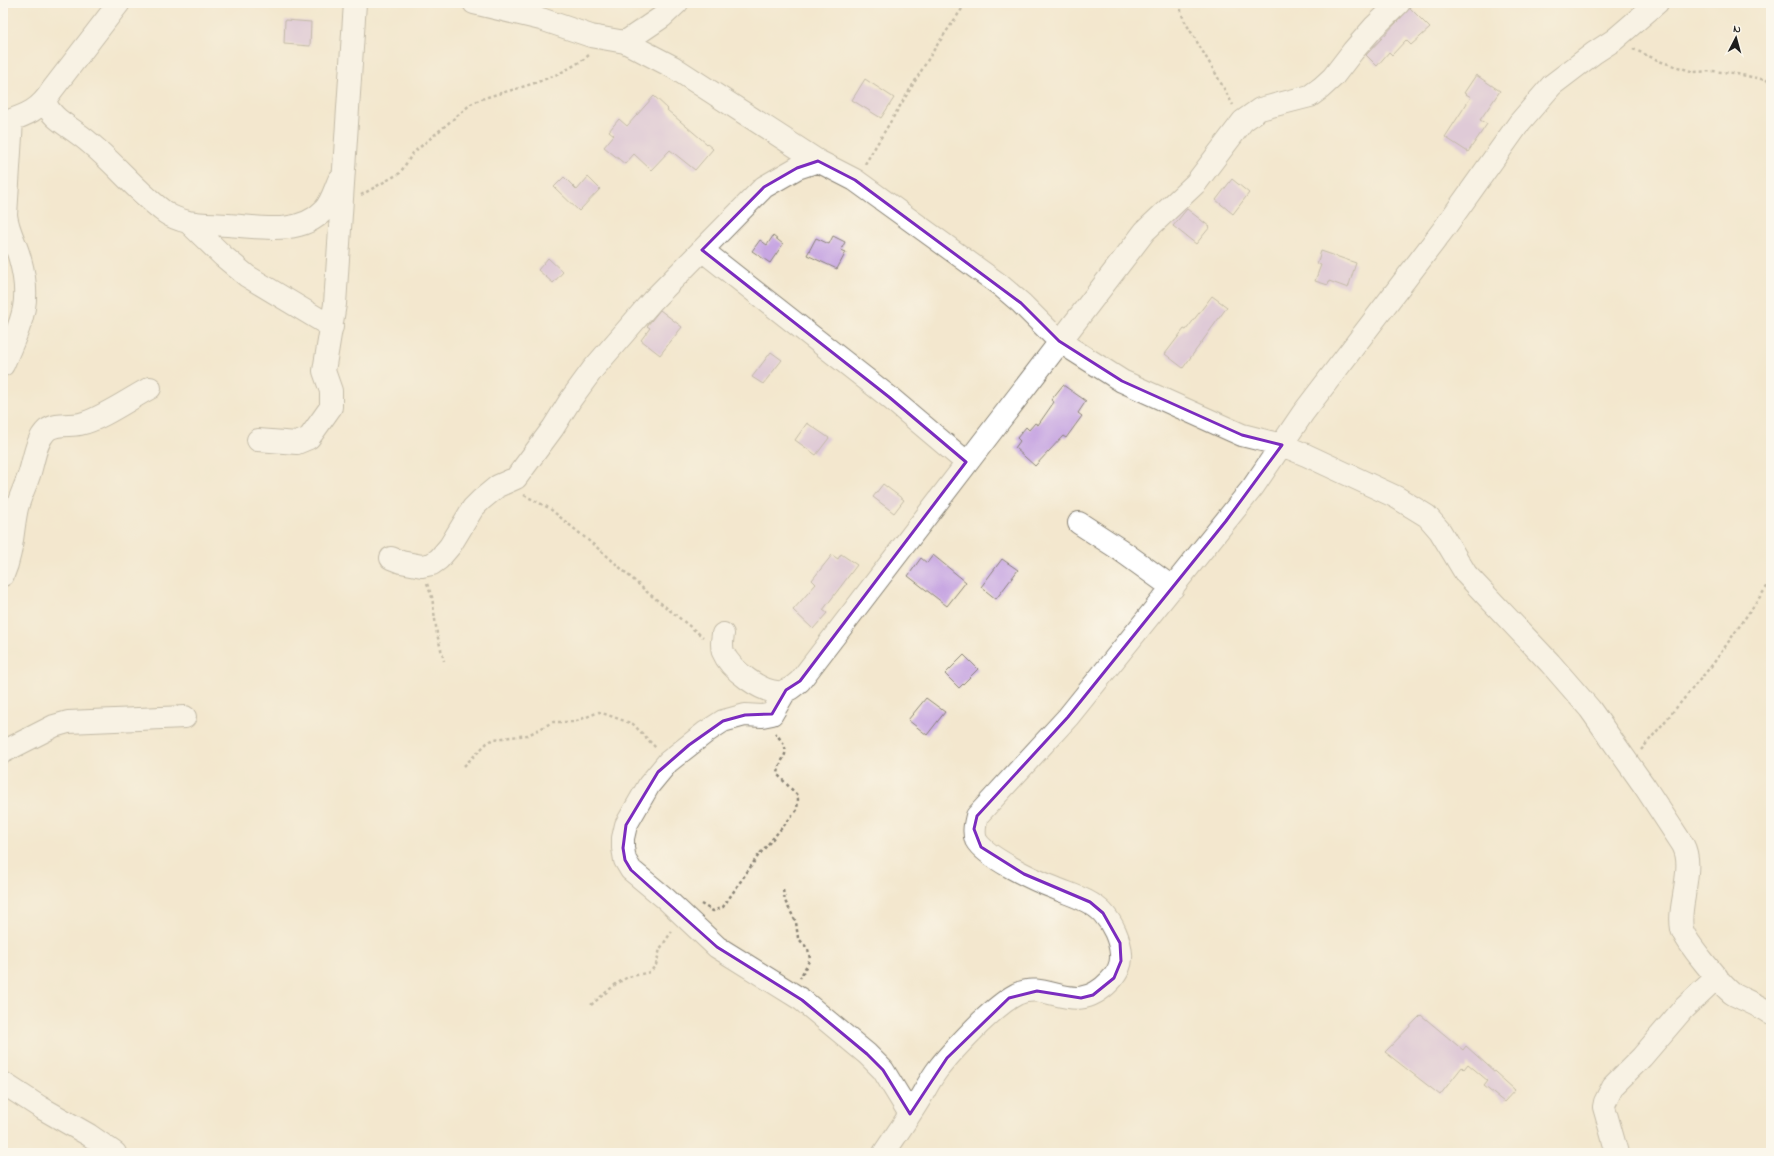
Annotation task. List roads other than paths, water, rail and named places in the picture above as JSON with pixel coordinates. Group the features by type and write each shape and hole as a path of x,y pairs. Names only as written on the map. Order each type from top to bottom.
{"street":[{"path":"3,365 21,322 26,298 25,277 20,256 8,228 6,215 7,121 37,108 45,102 52,90 119,3"},
{"path":"258,440 297,443 302,442 309,438 331,408 331,391 324,372 335,304 345,168 350,57 355,3"},
{"path":"474,3 531,7 591,36 617,41 673,67 818,161 855,180 1000,285 1021,303 1059,341 1122,381 1242,435 1282,445 1306,455 1396,497 1427,516 1440,530 1466,574 1572,688 1604,727 1645,787 1686,853 1687,868 1681,922 1682,931 1691,946 1732,993 1752,1002 1771,1014"},
{"path":"617,41 662,17 677,3"},
{"path":"723,644 739,671 761,688 775,692 786,690 800,681 966,462 1145,231 1196,183 1243,121 1260,109 1310,96 1321,88 1333,78 1353,51 1399,3"},
{"path":"884,1153 946,1058 1008,998 1028,991 1037,991 1072,998 1094,994 1110,981 1119,968 1121,955 1120,943 1111,924 1103,913 1090,902 1040,882 992,856 981,847 976,839 974,829 977,816 1068,717 1253,487 1303,413 1443,230 1520,122 1552,85 1594,53 1614,40 1656,3"},
{"path":"45,102 53,115 82,136 109,159 146,197 176,219 188,222 264,228 280,228 303,224 316,218 326,209 345,168"},
{"path":"391,558 401,562 422,566 432,564 439,560 450,546 473,508 490,491 516,478 593,369 627,328 764,187 797,168 818,161"},
{"path":"188,222 223,256 247,276 332,327"},
{"path":"702,250 889,397 966,462"},
{"path":"3,575 8,562 9,529 30,473 37,448 47,430 55,426 80,424 92,420 150,388"},
{"path":"1078,523 1119,549 1173,588"},
{"path":"786,690 772,714 768,716 745,715 723,721 706,732 668,762 649,785 626,825 623,838 625,860 631,870 682,914 716,947 802,1000 851,1039 883,1070 910,1114"},
{"path":"3,752 54,726 68,722 185,717"},
{"path":"1616,1153 1604,1107 1613,1086 1642,1057 1683,1009 1717,977"},
{"path":"3,1083 40,1107 89,1135 115,1153"}]}
